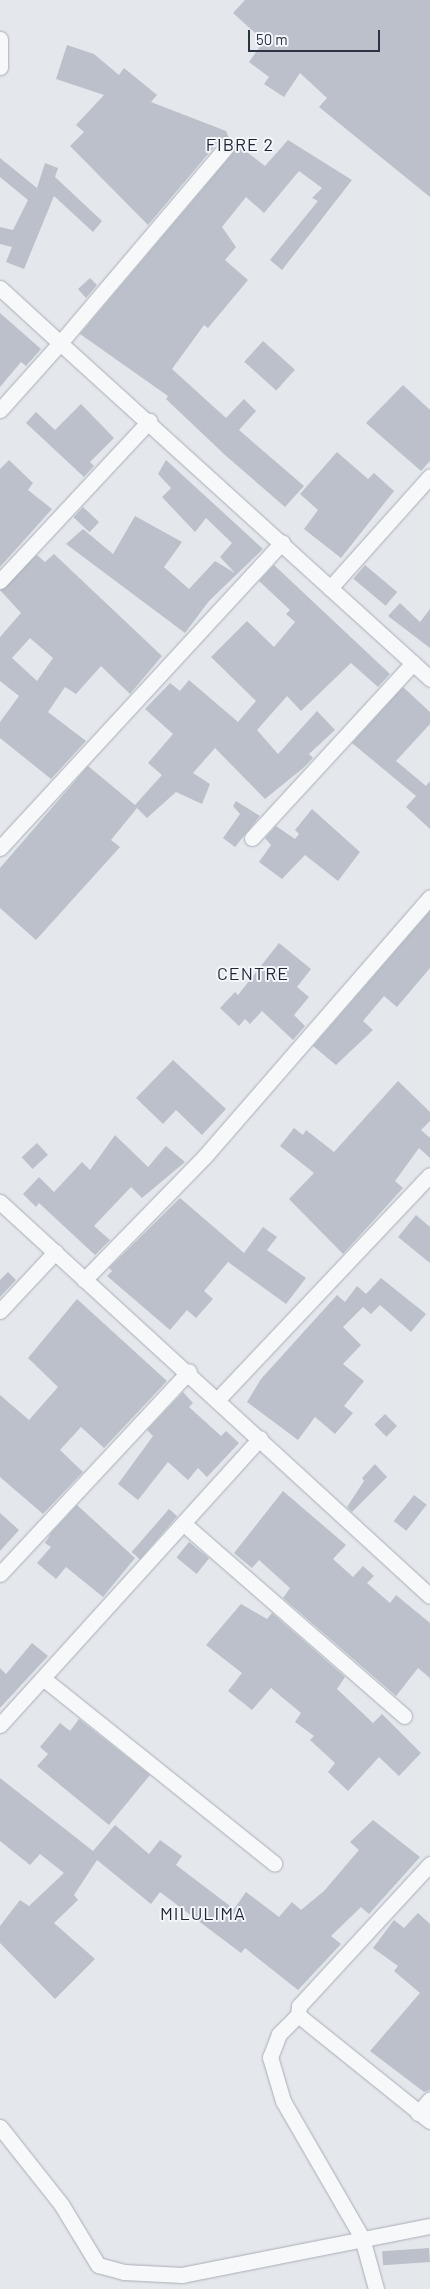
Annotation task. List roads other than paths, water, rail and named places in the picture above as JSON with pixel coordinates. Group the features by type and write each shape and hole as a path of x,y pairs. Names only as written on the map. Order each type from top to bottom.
{"street":[{"path":"0,39 0,67"},
{"path":"0,410 60,343 226,147"},
{"path":"0,288 149,421 430,679"},
{"path":"0,581 149,421"},
{"path":"330,588 430,476"},
{"path":"0,848 282,542"},
{"path":"252,838 413,663"},
{"path":"84,1280 205,1156 430,897"},
{"path":"218,1399 430,1174"},
{"path":"0,1202 84,1280 189,1371 430,1596"},
{"path":"0,1311 55,1252"},
{"path":"0,1574 189,1371"},
{"path":"0,1725 44,1679 260,1438"},
{"path":"184,1524 404,1716"},
{"path":"44,1679 274,1863"},
{"path":"376,2289 362,2238 283,2101 270,2057 279,2034 298,2015 300,2006 430,1864"},
{"path":"298,2015 424,2117 430,2099"},
{"path":"0,2127 61,2204 98,2265 124,2272 183,2282 362,2238 430,2226"}],"district":[{"name":"FIBRE 2","path":"240,144"},
{"name":"CENTRE","path":"253,973"},
{"name":"MILULIMA","path":"203,1913"}]}
